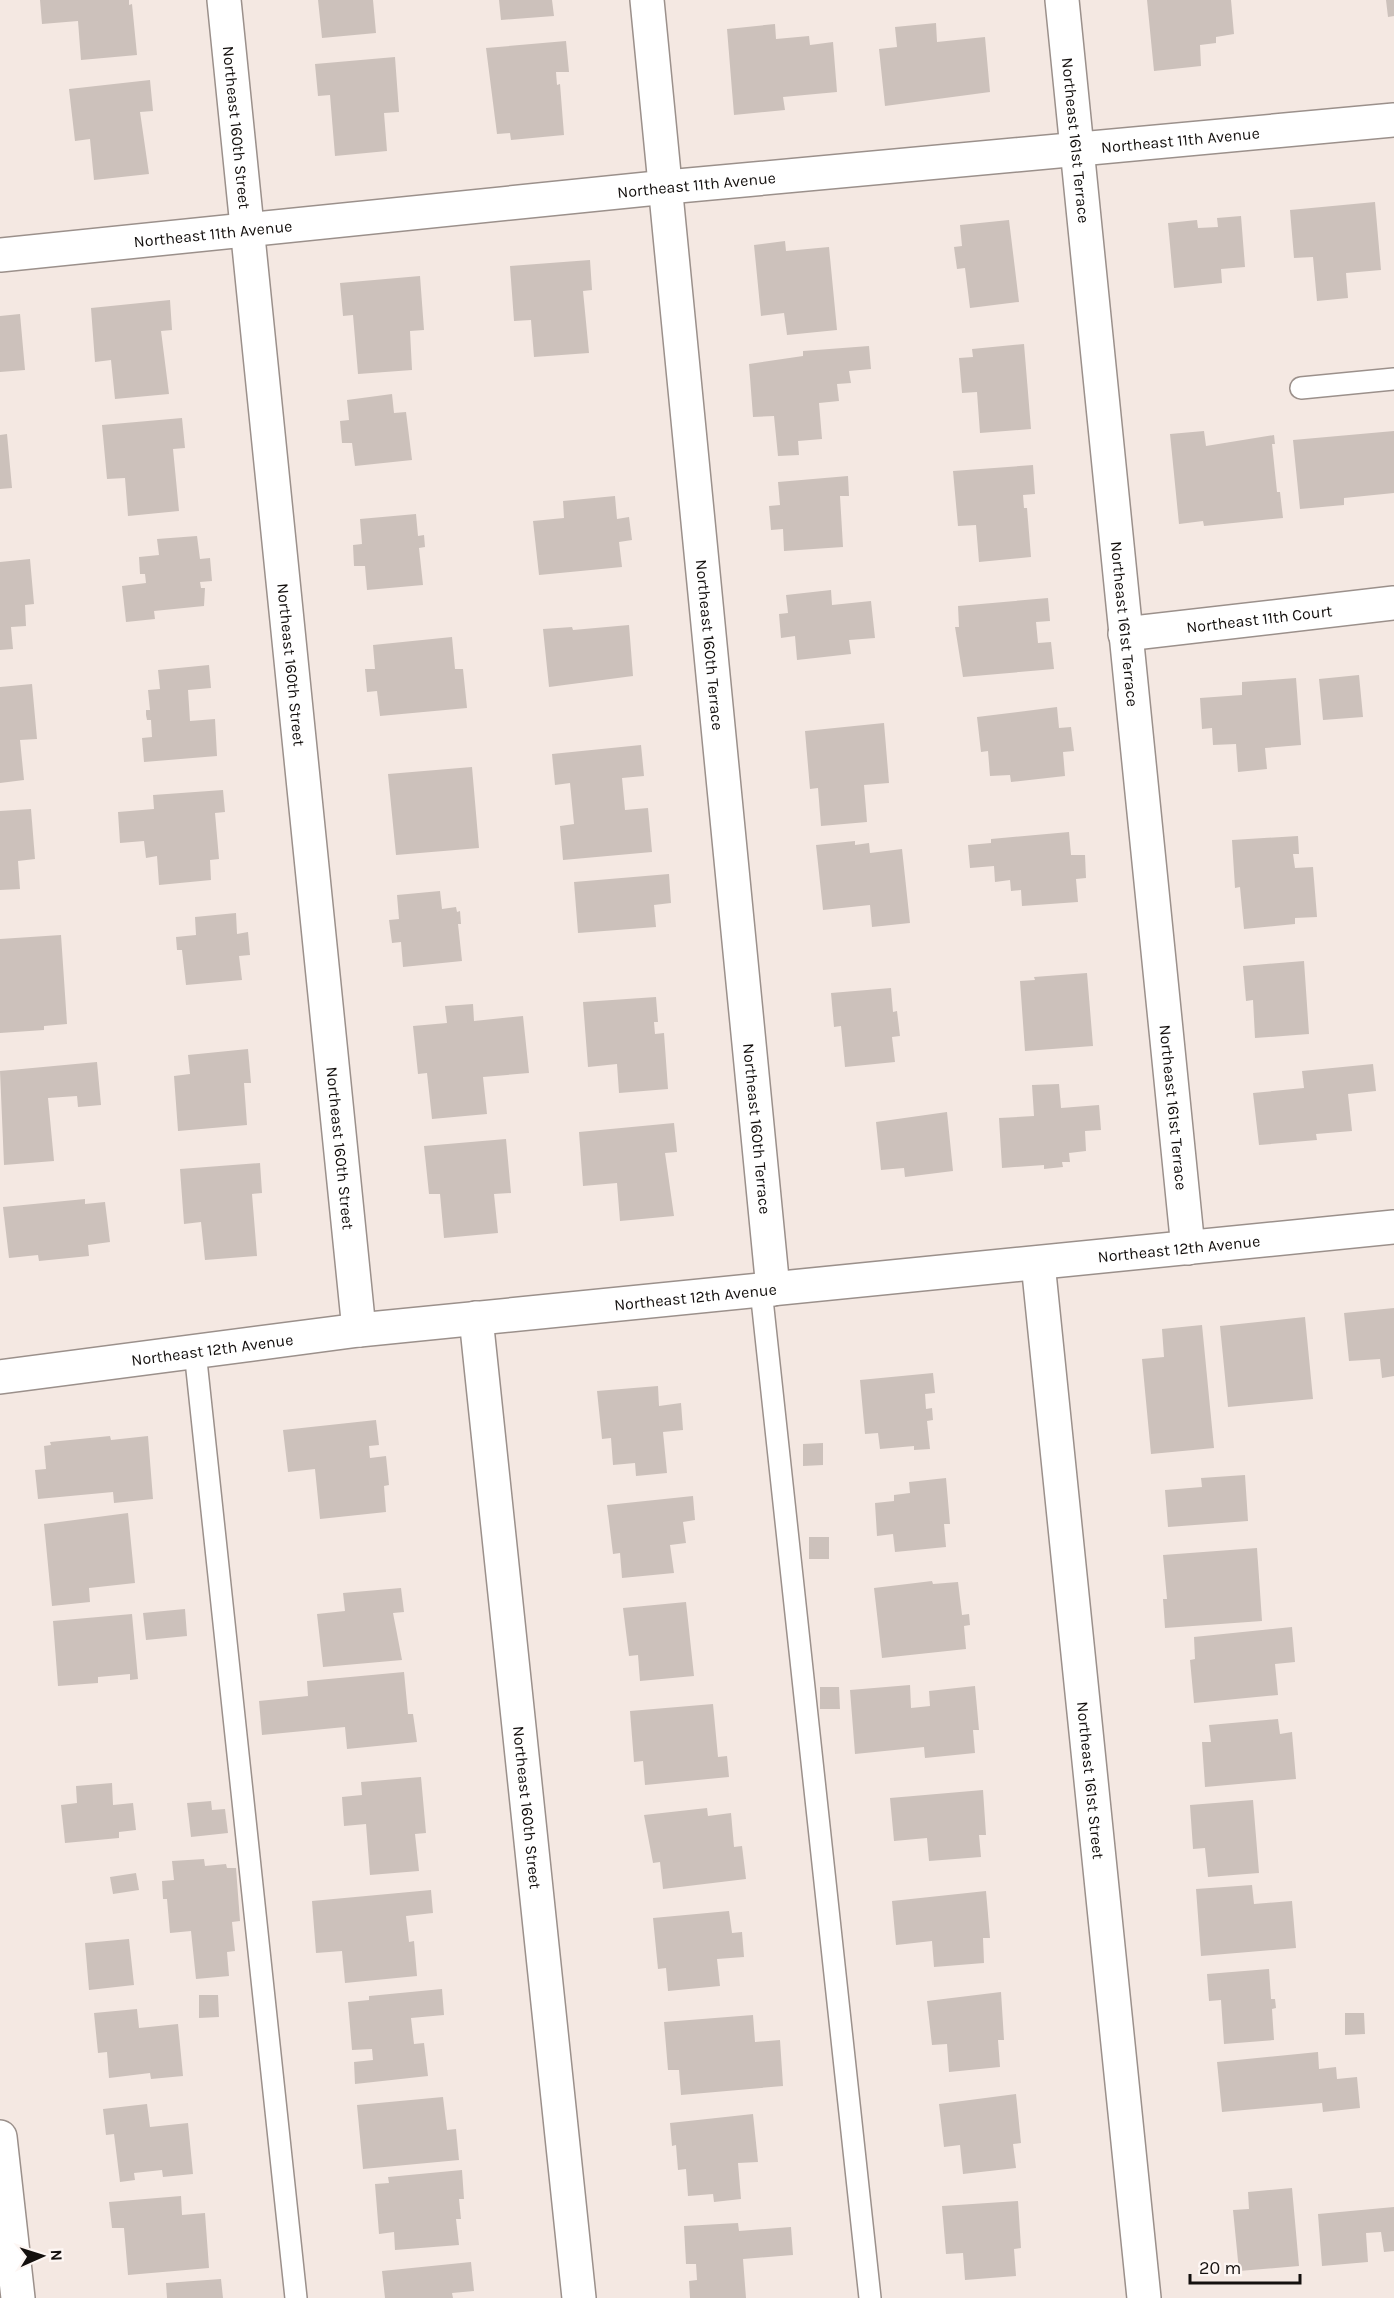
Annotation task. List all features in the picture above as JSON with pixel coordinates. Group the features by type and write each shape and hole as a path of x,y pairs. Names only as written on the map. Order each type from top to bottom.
{"street":[{"name":"Northeast 160th Street","path":"224,0 358,1329"},
{"name":"Northeast 160th Terrace","path":"647,0 667,187 767,1289"},
{"name":"Northeast 161st Terrace","path":"1062,0 1188,1248"},
{"name":"Northeast 11th Avenue","path":"0,255 667,187 1394,120"},
{"name":"Northeast 11th Court","path":"1125,634 1394,603"},
{"name":"Northeast 12th Avenue","path":"0,1377 358,1329 1394,1227"},
{"name":"Northeast 161st Street","path":"1038,1263 1144,2298"},
{"name":"Northeast 160th Street","path":"476,1318 579,2298"},
{"path":"0,2137 18,2298"}],"lane":[{"path":"1301,388 1394,378"},
{"path":"767,1289 870,2298"},
{"path":"195,1351 296,2298"}],"building":[{"path":"40,0 129,0 129,5 132,4 137,55 81,60 78,21 42,24"},
{"path":"318,0 373,0 376,33 322,38"},
{"path":"499,0 552,0 554,16 501,20"},
{"path":"1147,0 1231,0 1234,34 1216,37 1216,43 1200,45 1201,66 1154,71"},
{"path":"1386,0 1394,0 1394,16 1388,17"},
{"path":"936,23 937,42 985,37 990,92 885,106 879,49 897,47 895,27"},
{"path":"775,24 776,39 809,36 810,45 833,42 837,92 783,97 785,110 734,115 727,29"},
{"path":"566,41 569,72 556,72 557,85 560,84 564,135 511,140 510,133 497,134 486,48"},
{"path":"395,57 399,112 384,113 387,151 335,156 330,95 318,96 315,64"},
{"path":"150,80 153,111 140,112 149,174 94,180 90,139 75,141 69,89"},
{"path":"1375,202 1381,270 1346,273 1348,298 1317,301 1313,257 1294,258 1290,210"},
{"path":"1241,216 1245,267 1221,269 1222,283 1174,288 1168,223 1197,220 1198,228 1218,227 1217,218"},
{"path":"1009,220 1019,302 970,308 965,268 957,269 954,247 962,246 960,225"},
{"path":"785,241 786,251 829,247 837,330 787,335 784,313 761,316 754,245"},
{"path":"590,260 592,290 583,291 589,353 534,357 531,320 514,321 510,266"},
{"path":"420,276 424,330 410,331 412,370 358,374 353,315 343,316 340,283"},
{"path":"170,300 172,330 161,331 169,394 115,399 111,360 95,362 91,308"},
{"path":"20,314 25,370 0,372 0,316"},
{"path":"1024,344 1031,429 980,433 977,392 962,393 959,358 973,357 972,349"},
{"path":"869,346 871,369 849,371 851,383 837,384 839,401 819,403 822,439 798,441 799,455 778,456 774,416 753,417 749,364 803,356 803,351"},
{"path":"392,394 394,413 406,412 412,460 355,466 352,443 342,443 340,421 349,420 347,400"},
{"path":"182,418 185,448 173,449 179,511 128,516 125,478 107,479 102,425"},
{"path":"1204,431 1206,446 1274,435 1275,444 1272,444 1277,492 1280,492 1283,518 1204,526 1203,521 1179,524 1170,434"},
{"path":"1394,431 1394,493 1344,498 1344,505 1300,509 1293,440"},
{"path":"7,434 12,488 0,489 0,435"},
{"path":"1033,465 1035,494 1023,495 1024,508 1027,508 1031,557 979,562 976,525 958,526 953,471"},
{"path":"848,476 849,496 840,496 843,547 784,551 783,529 771,530 769,506 780,505 778,482"},
{"path":"615,496 617,519 629,517 632,540 619,542 622,567 539,575 533,521 564,518 563,501"},
{"path":"416,514 418,536 424,535 425,547 419,548 423,585 367,590 365,566 354,566 353,545 362,544 360,519"},
{"path":"197,536 200,559 210,558 212,581 200,582 201,588 205,588 204,606 154,611 155,619 126,622 122,586 146,583 145,574 140,574 139,557 159,555 157,539"},
{"path":"30,559 34,604 25,605 26,626 11,627 13,649 0,650 0,562"},
{"path":"831,590 832,605 871,601 875,638 849,640 851,654 797,660 795,636 781,638 779,614 788,613 786,595"},
{"path":"1048,598 1050,621 1036,622 1038,643 1051,642 1054,669 963,677 955,627 959,627 958,606"},
{"path":"629,625 633,676 549,687 543,629 572,627 573,630"},
{"path":"452,637 455,669 463,669 467,708 380,716 377,691 367,692 365,669 375,669 373,645"},
{"path":"209,665 211,688 188,690 190,721 215,719 217,756 144,762 142,738 152,737 151,720 147,720 146,715 146,710 150,710 148,690 160,689 158,670"},
{"path":"1359,675 1363,717 1323,720 1319,679"},
{"path":"1296,678 1301,745 1265,748 1267,769 1238,772 1236,744 1213,745 1212,728 1202,729 1200,698 1242,695 1242,682"},
{"path":"32,684 37,739 20,740 24,780 0,783 0,687"},
{"path":"1057,707 1059,728 1071,727 1074,751 1063,752 1065,776 1011,782 1010,775 990,776 988,751 981,752 977,717"},
{"path":"884,723 889,783 864,785 867,822 821,826 818,788 810,789 805,731"},
{"path":"641,745 644,776 622,778 625,810 648,808 652,852 563,860 560,826 574,824 570,783 555,785 552,754"},
{"path":"472,767 479,848 396,855 388,774"},
{"path":"223,790 225,812 215,813 219,859 210,860 211,880 159,885 157,856 146,858 144,841 120,843 118,812 154,809 153,795"},
{"path":"31,809 35,859 18,861 20,889 0,890 0,811"},
{"path":"1069,832 1071,855 1085,855 1086,878 1076,879 1078,902 1022,906 1021,890 1011,891 1010,880 995,882 994,866 970,868 968,845 991,843 991,839"},
{"path":"1298,836 1299,854 1293,854 1295,868 1313,867 1317,917 1295,918 1295,924 1244,929 1240,887 1235,888 1232,840"},
{"path":"855,841 855,845 869,843 870,853 902,849 910,923 872,927 870,905 823,910 816,845"},
{"path":"669,874 671,903 654,905 656,927 578,933 574,882"},
{"path":"440,891 442,909 456,907 457,912 460,911 461,924 458,924 462,961 403,967 401,942 392,943 389,920 399,919 397,895"},
{"path":"236,913 237,934 248,932 250,955 239,956 242,980 186,985 182,950 177,950 176,937 196,935 195,917"},
{"path":"61,935 67,1024 44,1026 44,1030 0,1033 0,939"},
{"path":"1304,961 1309,1034 1255,1038 1253,1000 1246,1001 1243,966"},
{"path":"1087,973 1093,1046 1025,1051 1020,981 1035,980 1034,977"},
{"path":"891,988 893,1012 897,1011 900,1036 892,1037 895,1062 845,1067 841,1026 834,1027 831,993"},
{"path":"656,997 658,1022 654,1022 655,1034 664,1033 668,1089 619,1093 617,1064 588,1067 583,1002"},
{"path":"473,1004 474,1021 523,1016 529,1073 483,1077 487,1114 432,1119 427,1073 418,1074 413,1026 447,1023 445,1006"},
{"path":"248,1049 251,1083 244,1083 247,1125 178,1131 174,1076 190,1074 188,1055"},
{"path":"97,1062 101,1105 78,1107 77,1096 48,1098 54,1161 4,1165 0,1071"},
{"path":"1373,1064 1376,1091 1348,1094 1352,1131 1316,1134 1317,1140 1259,1145 1253,1093 1304,1088 1302,1071"},
{"path":"1059,1084 1061,1108 1099,1105 1101,1130 1085,1131 1086,1151 1069,1153 1070,1162 1062,1162 1063,1167 1044,1169 1044,1165 1002,1168 999,1118 1034,1116 1032,1085"},
{"path":"947,1112 953,1171 905,1177 904,1168 881,1170 876,1122"},
{"path":"674,1123 677,1152 665,1153 674,1216 620,1221 617,1183 583,1186 579,1132"},
{"path":"506,1139 511,1193 494,1194 498,1233 444,1238 440,1194 429,1194 424,1146"},
{"path":"260,1163 262,1193 252,1194 257,1256 205,1260 201,1222 184,1224 180,1169"},
{"path":"85,1199 85,1204 105,1202 110,1242 88,1245 89,1256 39,1261 38,1255 9,1258 3,1207"},
{"path":"1394,1308 1394,1376 1382,1378 1380,1359 1349,1361 1344,1313"},
{"path":"1305,1317 1313,1399 1228,1407 1220,1326"},
{"path":"1202,1325 1214,1448 1151,1454 1142,1359 1164,1357 1162,1329"},
{"path":"933,1373 935,1393 925,1394 926,1409 932,1408 933,1420 927,1421 930,1449 914,1450 914,1446 880,1449 878,1433 865,1434 860,1380"},
{"path":"658,1386 659,1406 681,1403 683,1430 663,1432 667,1473 636,1476 635,1463 613,1465 611,1438 602,1439 597,1391"},
{"path":"376,1420 379,1445 369,1446 370,1458 386,1456 389,1485 384,1486 386,1512 320,1519 315,1469 288,1472 283,1430"},
{"path":"110,1436 111,1440 148,1436 153,1499 114,1503 113,1492 38,1499 35,1470 46,1469 44,1446 51,1445 50,1442"},
{"path":"823,1443 823,1465 803,1466 803,1444"},
{"path":"1245,1475 1248,1521 1168,1527 1165,1490 1202,1487 1201,1478"},
{"path":"946,1478 950,1524 944,1524 946,1547 895,1552 893,1534 877,1536 875,1503 894,1501 894,1495 910,1493 909,1482"},
{"path":"693,1496 695,1520 683,1522 686,1543 670,1545 674,1573 622,1578 620,1553 613,1554 607,1505"},
{"path":"128,1513 135,1583 89,1588 90,1602 52,1606 44,1524"},
{"path":"809,1537 829,1537 829,1559 809,1559"},
{"path":"1257,1548 1262,1621 1165,1628 1163,1599 1167,1599 1163,1555"},
{"path":"932,1581 933,1584 958,1582 962,1615 969,1614 970,1625 964,1626 966,1649 882,1658 874,1588"},
{"path":"401,1588 404,1612 393,1613 402,1660 323,1667 317,1614 345,1611 343,1593"},
{"path":"686,1602 694,1676 640,1681 638,1655 629,1656 623,1608"},
{"path":"185,1609 187,1636 146,1640 143,1613"},
{"path":"132,1614 138,1679 130,1680 130,1674 98,1677 98,1683 58,1686 53,1621"},
{"path":"1292,1627 1295,1662 1275,1664 1278,1695 1194,1703 1190,1660 1195,1659 1194,1637"},
{"path":"404,1672 408,1714 413,1714 417,1742 347,1749 345,1727 262,1735 259,1701 308,1696 307,1681"},
{"path":"910,1685 911,1708 930,1706 929,1691 975,1686 979,1730 973,1730 975,1753 925,1758 924,1747 855,1754 850,1690"},
{"path":"820,1687 839,1687 840,1709 820,1709"},
{"path":"713,1704 718,1757 727,1756 729,1777 645,1785 643,1761 634,1762 630,1711"},
{"path":"1278,1719 1280,1734 1292,1732 1296,1779 1205,1787 1202,1742 1211,1742 1209,1725"},
{"path":"421,1777 426,1833 415,1834 419,1871 370,1875 366,1824 344,1826 342,1797 362,1795 361,1782"},
{"path":"112,1783 113,1805 133,1803 136,1830 119,1832 119,1838 65,1843 61,1805 77,1803 76,1786"},
{"path":"983,1790 986,1835 979,1835 981,1857 929,1861 927,1838 894,1841 890,1798"},
{"path":"1253,1800 1259,1873 1208,1877 1205,1848 1193,1849 1190,1805"},
{"path":"211,1801 212,1810 225,1809 228,1833 191,1837 187,1803"},
{"path":"707,1808 708,1816 731,1813 734,1847 742,1846 746,1879 663,1889 660,1862 653,1863 644,1815"},
{"path":"204,1859 205,1866 226,1864 227,1868 236,1868 240,1921 232,1922 235,1951 227,1952 229,1976 196,1979 191,1931 170,1933 167,1899 163,1899 162,1881 174,1880 172,1861"},
{"path":"136,1873 139,1890 113,1894 110,1877"},
{"path":"1252,1885 1254,1904 1292,1901 1296,1948 1201,1956 1196,1889"},
{"path":"431,1890 433,1913 406,1916 409,1942 414,1941 417,1976 345,1983 342,1951 316,1953 312,1901"},
{"path":"986,1891 990,1938 983,1938 984,1963 934,1967 932,1941 896,1945 892,1901"},
{"path":"729,1911 732,1933 742,1932 744,1957 717,1959 720,1986 668,1991 666,1968 658,1969 653,1918"},
{"path":"129,1939 134,1985 89,1990 85,1943"},
{"path":"1269,1969 1271,1999 1275,1999 1276,2008 1272,2009 1274,2040 1224,2044 1221,2000 1209,2001 1207,1974"},
{"path":"442,1989 444,2015 411,2018 414,2044 424,2043 428,2076 355,2084 354,2062 373,2060 372,2049 352,2050 348,2002 369,2000 369,1996"},
{"path":"1001,1992 1004,2040 998,2040 1000,2067 949,2072 947,2044 932,2045 927,2001"},
{"path":"199,1995 218,1995 219,2017 199,2018"},
{"path":"137,2009 139,2028 178,2024 183,2076 151,2079 150,2073 109,2078 107,2052 98,2053 94,2013"},
{"path":"1345,2013 1364,2013 1365,2034 1345,2035"},
{"path":"753,2015 755,2042 780,2040 783,2086 681,2095 679,2070 668,2070 664,2022"},
{"path":"1318,2052 1319,2069 1336,2067 1337,2079 1357,2077 1360,2108 1323,2112 1322,2103 1222,2112 1217,2062"},
{"path":"1016,2094 1021,2143 1013,2144 1016,2168 963,2174 960,2145 944,2147 939,2104"},
{"path":"443,2097 447,2130 456,2129 459,2160 363,2169 357,2105"},
{"path":"147,2104 150,2127 188,2123 193,2174 163,2177 162,2170 134,2173 135,2180 120,2182 114,2134 106,2135 103,2109"},
{"path":"753,2114 758,2162 738,2163 741,2199 714,2202 713,2194 688,2196 686,2169 678,2170 676,2145 672,2146 670,2123"},
{"path":"462,2170 464,2199 459,2199 461,2219 456,2219 459,2245 395,2250 394,2232 379,2234 375,2184 389,2183 388,2177"},
{"path":"1292,2188 1299,2266 1239,2271 1233,2210 1249,2209 1248,2192"},
{"path":"181,2196 182,2215 205,2213 209,2268 128,2275 124,2228 112,2228 109,2202"},
{"path":"1018,2201 1021,2248 1014,2249 1016,2276 965,2280 963,2253 946,2254 942,2206"},
{"path":"1394,2207 1394,2251 1384,2252 1381,2232 1366,2233 1368,2262 1322,2266 1318,2214"},
{"path":"738,2223 739,2231 791,2227 793,2255 743,2259 746,2298 690,2298 689,2281 697,2280 696,2264 686,2264 684,2226"},
{"path":"471,2262 474,2291 452,2293 453,2298 385,2298 382,2271"},
{"path":"221,2279 223,2298 167,2298 166,2283"}]}
